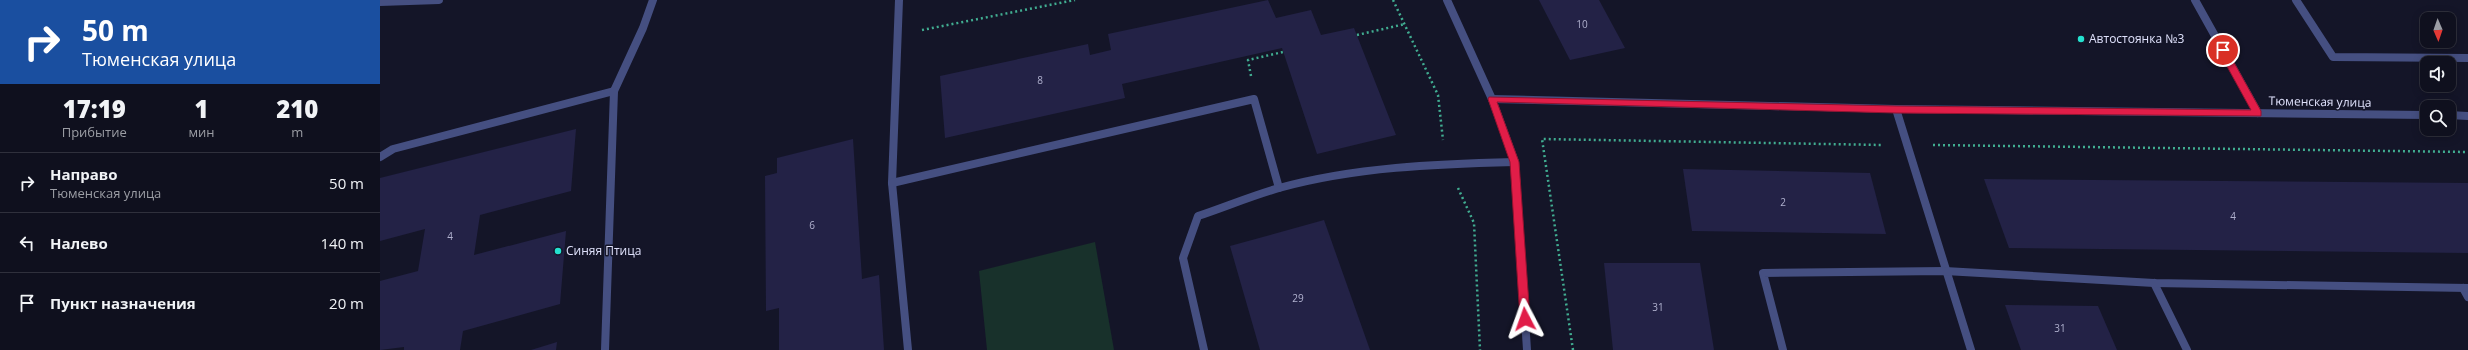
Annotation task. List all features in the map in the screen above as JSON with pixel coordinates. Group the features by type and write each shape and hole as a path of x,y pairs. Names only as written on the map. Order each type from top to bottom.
{"street":[{"path":"380,2 439,0"},
{"path":"605,350 614,91 643,28 653,0"},
{"path":"899,0 892,183 908,350"},
{"path":"1447,0 1492,99 1514,162 1527,350"},
{"path":"2195,0 2258,113"},
{"path":"2296,0 2333,57 2468,58"},
{"path":"380,157 393,149 614,91"},
{"path":"892,183 1254,99 1280,188"},
{"name":"Тюменская улица","path":"1492,99 1896,109 2420,115"},
{"path":"1896,109 1945,271 1971,350"},
{"path":"2456,116 2468,116"},
{"path":"1204,350 1183,258 1198,216 1280,188 1357,173 1446,163 1514,162"},
{"path":"1783,350 1763,273 1945,271 2154,282 2465,288 2468,297"},
{"path":"2154,282 2187,350"}],"path":[{"path":"898,34 1075,0"},
{"path":"1357,35 1405,24"},
{"path":"1254,99 1248,60 1283,52"}],"green space":[{"path":"1095,242 1114,350 987,350 979,271"}],"building":[{"path":"1268,0 1276,18 1311,10 1321,35 1354,28 1396,135 1317,154 1282,48 1122,84 1125,98 945,138 940,76 1088,44 1090,55 1111,50 1108,34"},
{"path":"1539,0 1599,0 1625,48 1570,60"},
{"path":"576,129 571,191 480,215 474,255 566,231 560,304 463,331 460,350 404,350 404,347 380,350 380,281 418,271 425,229 380,241 380,178"},
{"path":"853,139 862,279 879,275 884,350 779,350 779,308 766,311 765,176 777,173 777,158"},
{"path":"1683,169 1870,173 1886,234 1692,231"},
{"path":"1984,179 2468,183 2468,253 2009,248"},
{"path":"1324,220 1370,350 1260,350 1230,246"},
{"path":"1604,263 1700,263 1714,350 1613,350"},
{"path":"2005,305 2098,306 2117,350 2021,350"},
{"path":"557,342 556,350 531,350"}],"place":[{"name":"Автостоянка №3","path":"2081,39"},
{"name":"Синяя Птица","path":"558,251"}],"route":[{"path":"1525,319 1514,162 1492,99 1896,109 2258,113 2223,50"}]}
